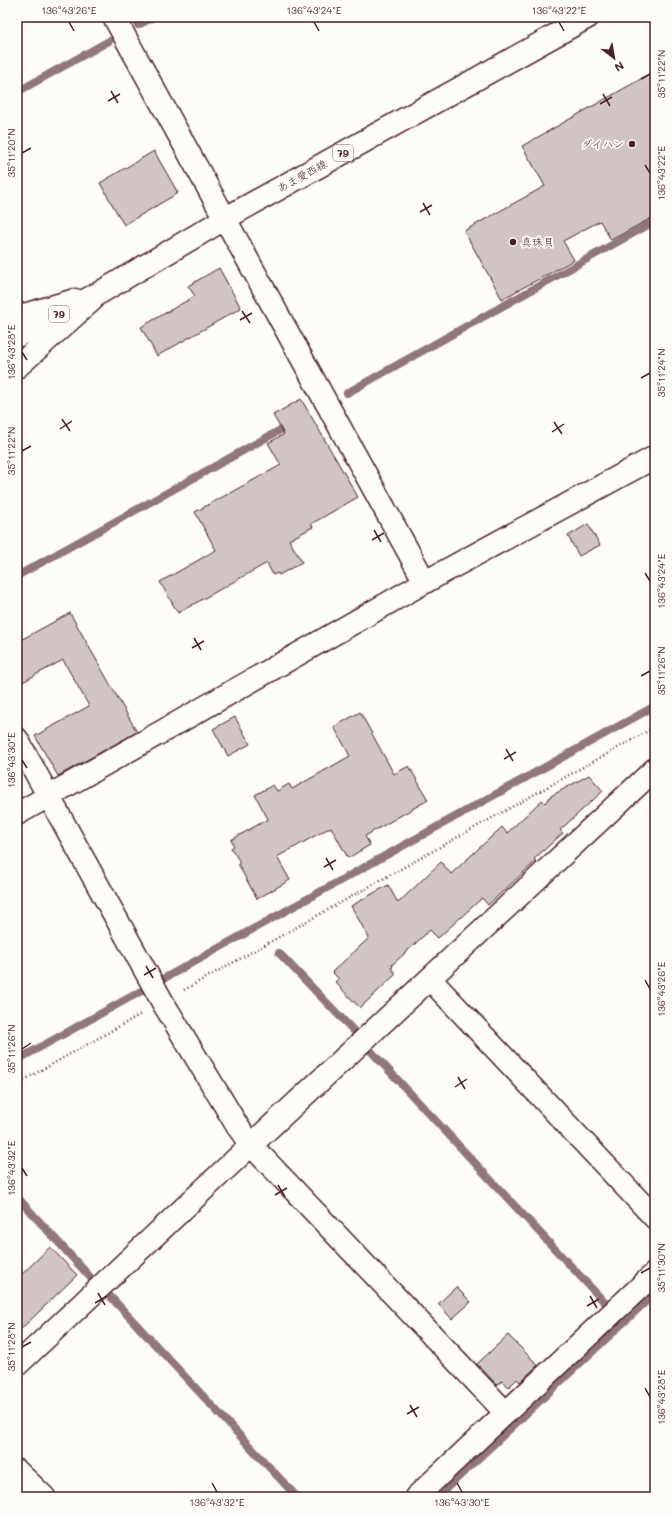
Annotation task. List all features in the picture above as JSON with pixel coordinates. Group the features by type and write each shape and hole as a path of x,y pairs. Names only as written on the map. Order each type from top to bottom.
{"street":[{"path":"114,17 425,582"},
{"name":"あま愛西線","path":"17,336 101,292 226,218 588,17"},
{"path":"17,317 101,292"},
{"path":"17,367 101,292"},
{"path":"17,814 425,582 655,457"},
{"path":"17,739 162,1001 238,1127 251,1145 506,1413"},
{"path":"17,1365 655,769"},
{"path":"430,979 655,1218"},
{"path":"416,1497 655,1273"},
{"path":"17,1471 44,1497"}],"path":[{"path":"17,1084 162,1001 655,727"}],"building":[{"path":"655,71 655,216 611,240 600,221 563,241 574,260 502,299 464,231 545,186 522,146"},
{"path":"154,151 178,193 124,225 100,183"},
{"path":"219,268 241,308 157,356 141,327 195,296 188,286"},
{"path":"301,399 358,497 311,524 313,527 289,540 302,562 279,575 278,573 273,575 267,563 178,613 160,582 216,550 195,512 281,465 268,443 284,434 273,415"},
{"path":"588,524 600,545 579,556 568,536"},
{"path":"70,613 137,732 58,776 35,736 89,706 63,660 17,685 17,642"},
{"path":"360,712 394,774 409,766 428,800 365,836 370,845 348,858 331,827 277,857 290,880 257,899 238,864 240,862 231,848 234,846 231,840 268,819 255,795 273,785 277,791 289,784 292,789 350,756 334,727"},
{"path":"235,717 250,744 228,756 213,729"},
{"path":"589,775 603,791 560,830 563,833 534,859 536,861 488,905 482,898 438,938 430,930 392,965 393,967 391,968 396,974 360,1008 335,982 339,979 332,972 369,938 351,906 388,885 398,903 441,862 451,874 502,827 507,833 542,800 545,803 551,796"},
{"path":"50,1247 77,1275 17,1333 17,1279"},
{"path":"456,1287 471,1302 452,1319 438,1304"},
{"path":"508,1335 538,1365 520,1382 517,1379 508,1388 502,1381 497,1385 477,1364"}],"waterway":[{"path":"138,25 154,17"},
{"path":"17,92 109,41"},
{"path":"347,393 655,221"},
{"path":"17,576 291,424"},
{"path":"17,1060 655,706"},
{"path":"279,953 353,1030"},
{"path":"369,1049 607,1305"},
{"path":"17,1197 91,1278"},
{"path":"437,1497 655,1293"},
{"path":"108,1294 297,1497"}],"place":[{"name":"ダイハン","path":"632,144"},
{"name":"真珠貝","path":"513,242"}]}
